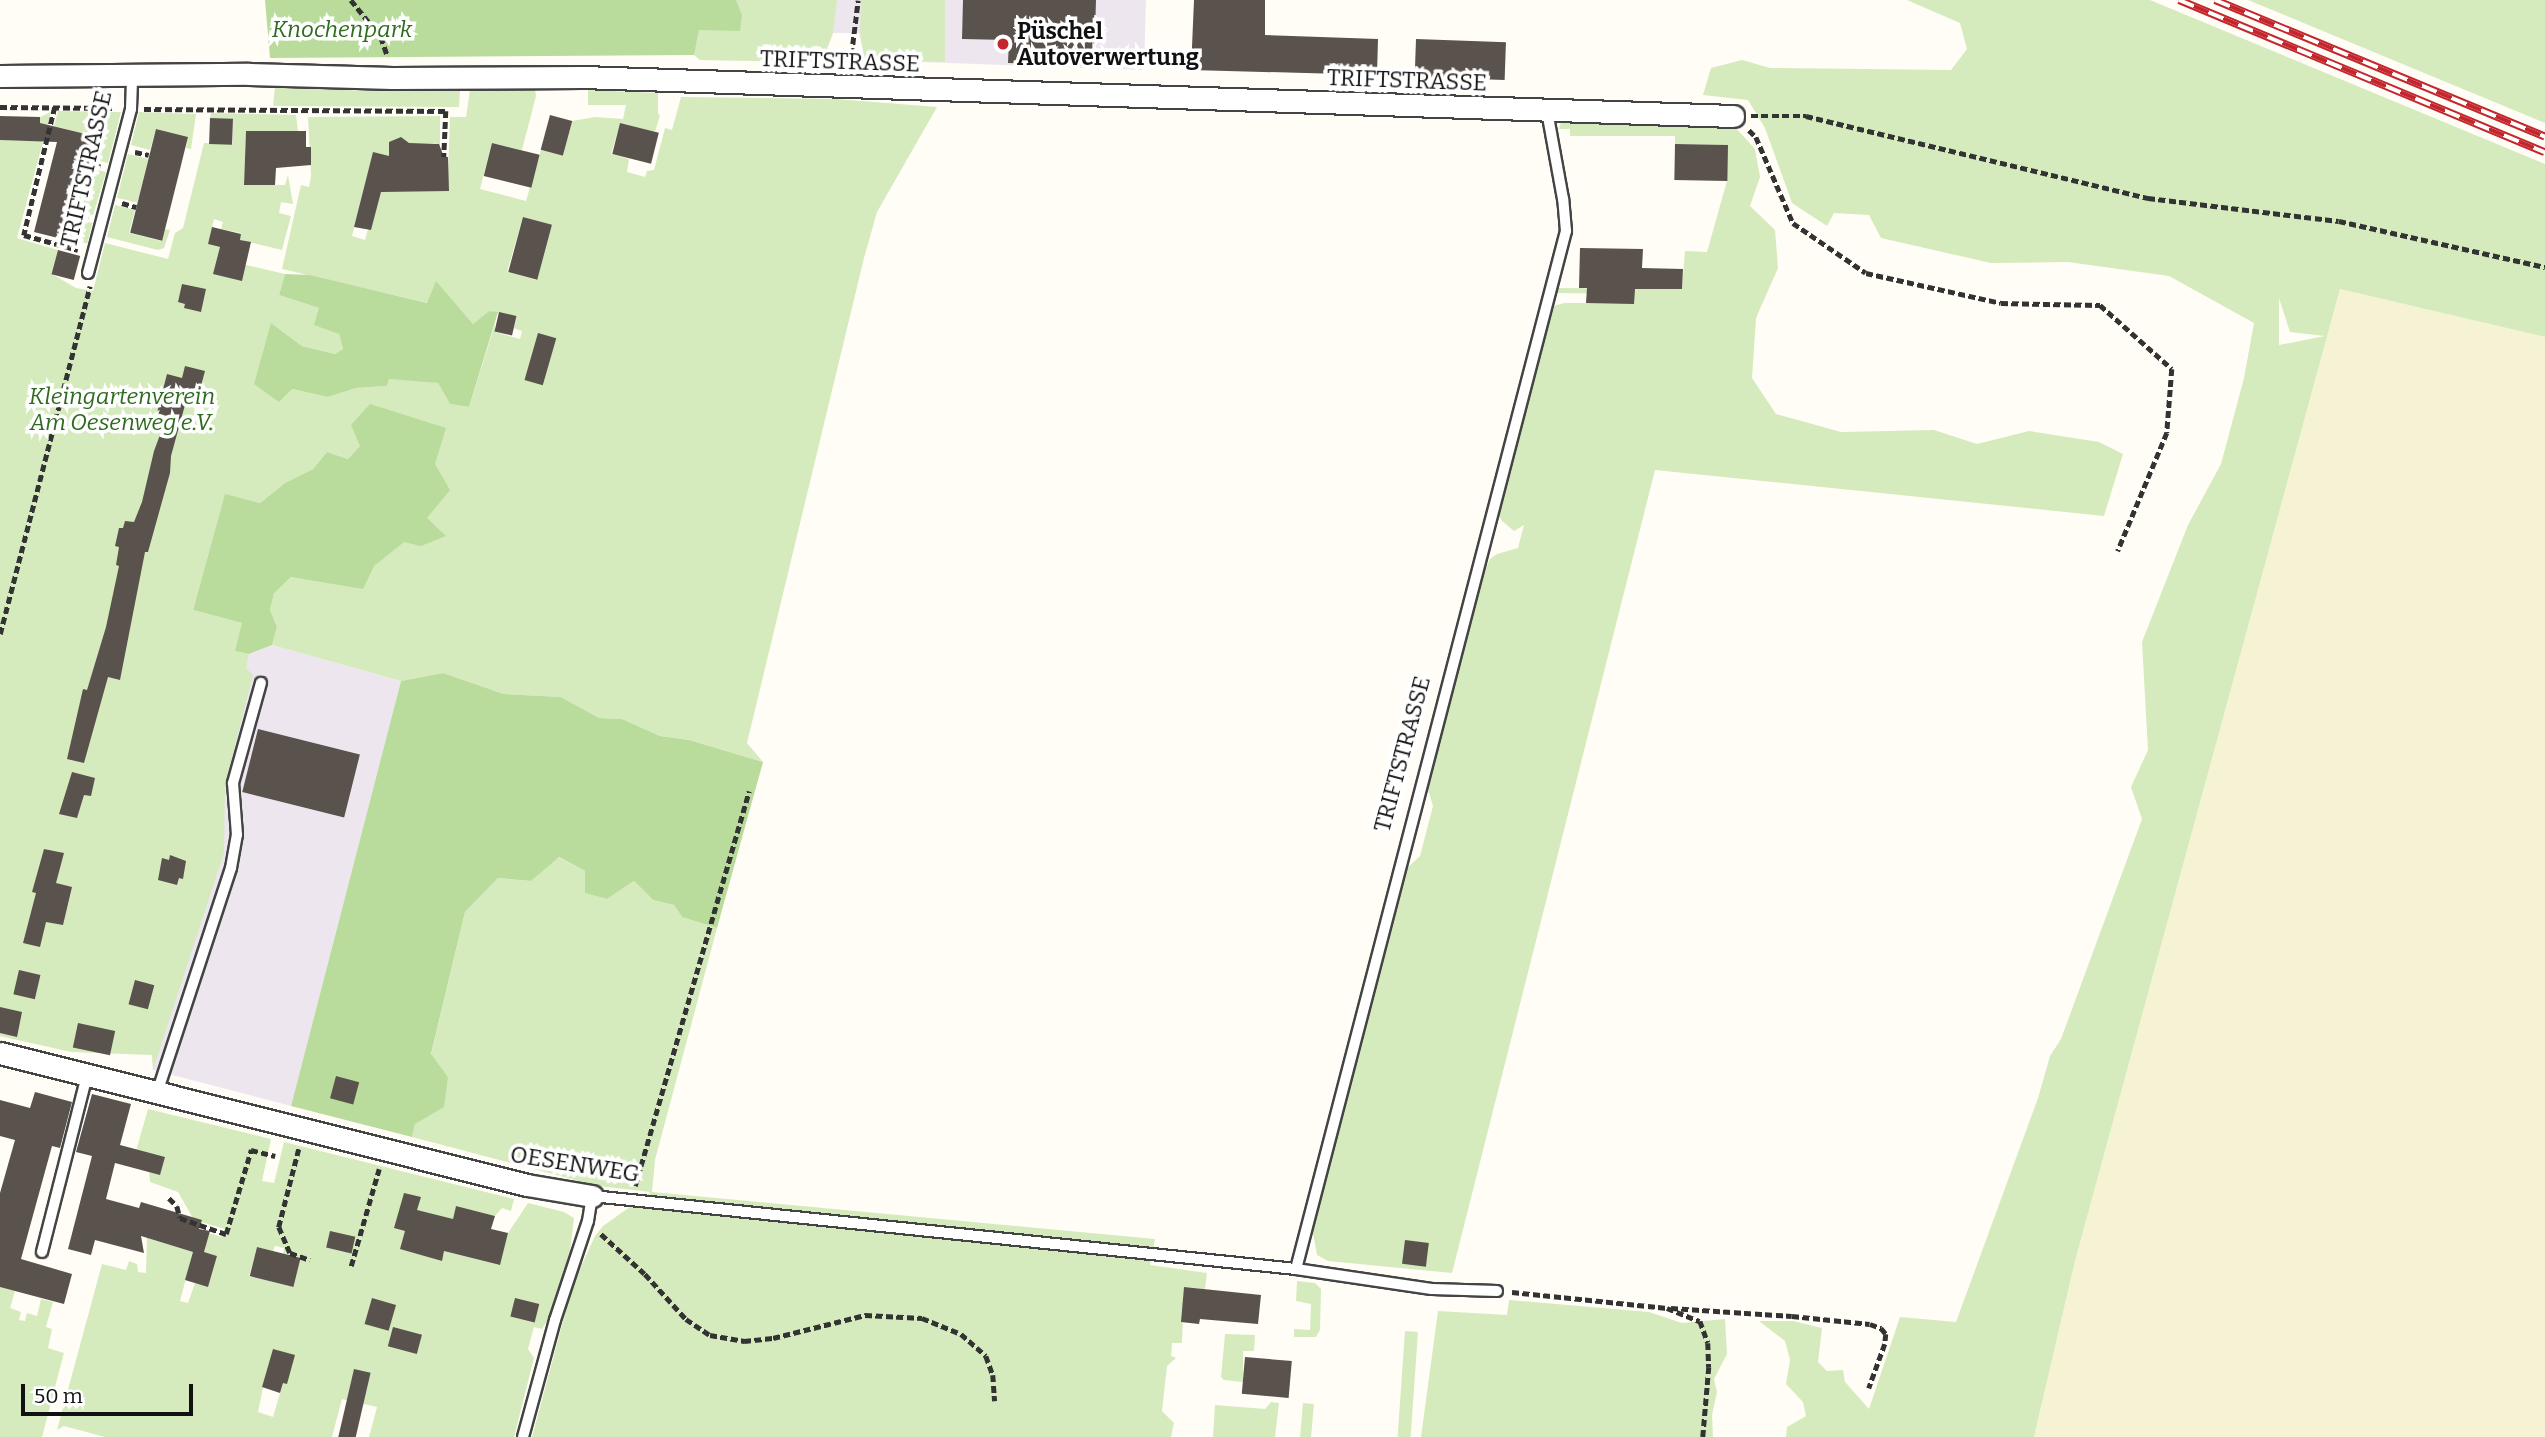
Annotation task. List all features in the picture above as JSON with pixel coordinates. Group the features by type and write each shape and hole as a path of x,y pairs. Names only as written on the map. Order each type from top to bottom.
{"street":[{"name":"TRIFTSTRASSE","path":"0,76 249,74 392,79 582,78 1732,116"},
{"name":"OESENWEG","path":"0,1053 514,1182 592,1196"}],"lane":[{"name":"TRIFTSTRASSE","path":"88,273 131,109 132,76"},
{"name":"TRIFTSTRASSE","path":"1296,1269 1566,231 1547,111"},
{"path":"156,1093 231,868 237,835 233,783 261,683"},
{"path":"41,1252 87,1075"},
{"name":"OESENWEG","path":"592,1196 1296,1269"},
{"path":"523,1437 555,1320 588,1222 592,1196"},
{"path":"1296,1269 1432,1289 1497,1291"}],"path":[{"path":"351,0 381,37 392,79"},
{"path":"847,88 858,0"},
{"path":"0,107 446,111 444,157"},
{"path":"55,107 24,235 93,254"},
{"path":"1732,116 1806,116 2148,198 2339,221 2545,267"},
{"path":"1732,116 1756,137 1793,223 1866,273 2001,303 2100,305 2172,369 2167,433 2118,551"},
{"path":"0,634 90,285 88,273"},
{"path":"631,1200 749,791"},
{"path":"301,1142 279,1227 290,1253 310,1260"},
{"path":"169,1198 177,1206 180,1218 226,1234 251,1150 275,1156"},
{"path":"351,1265 381,1162"},
{"path":"588,1222 645,1274 686,1319 710,1335 753,1340 773,1338 864,1315 922,1318 961,1334 986,1356 993,1375 995,1401"},
{"path":"1497,1291 1870,1324 1886,1334 1869,1388"},
{"path":"1667,1308 1700,1321 1709,1343 1703,1437"}],"shaded area":[{"name":"Püschel Autoverwertung","path":"693,0 1146,0 1144,70 865,60 859,33 833,33 822,62 700,60 694,55"},
{"path":"2340,289 2545,337 2545,1437 2034,1437 2075,1261"},
{"path":"272,645 401,681 291,1106 153,1070 152,1055 249,654"}],"green space":[{"name":"Knochenpark","path":"265,0 736,0 742,15 740,31 699,30 694,55 270,58"},
{"path":"736,0 837,0 833,33 822,62 700,60 694,55 699,30 742,15"},
{"path":"861,0 945,0 945,62 865,60 860,33"},
{"path":"1907,0 2150,0 2545,164 2545,337 2340,289 2075,1261 2034,1437 1786,1437 1787,1427 1806,1416 1803,1402 1786,1384 1790,1360 1785,1341 1759,1321 1793,1321 1822,1328 1818,1362 1827,1371 1843,1370 1845,1382 1869,1409 1900,1317 1956,1322 2038,1098 2050,1056 2061,1039 2142,819 2131,787 2148,750 2142,642 2188,525 2221,464 2244,378 2254,323 2169,276 2068,262 1991,263 1881,238 1869,215 1834,213 1827,226 1792,203 1765,128 1748,100 1703,95 1711,68 1742,60 1770,68 1951,70 1967,49 1960,23","holes":["2279,298 2290,332 2325,336 2279,345"]},
{"path":"2248,0 2545,0 2545,123"},
{"path":"275,87 370,91 460,90 459,107 273,106"},
{"name":"Kleingartenverein Am Oesenweg e.V.","path":"535,89 536,96 522,150 492,143 480,189 526,201 541,150 563,156 572,121 595,117 623,119 626,105 588,105 588,90 658,93 660,115 655,132 620,123 611,154 629,159 627,172 645,177 647,171 654,170 665,128 672,130 681,97 836,99 937,107 877,212 864,258 747,743 763,762 689,740 660,736 622,719 599,718 561,697 504,694 443,673 401,681 272,645 277,627 270,610 274,592 291,577 324,581 374,566 427,518 360,446 348,459 327,452 313,469 285,483 260,503 225,495 193,610 242,623 236,651 249,654 246,668 253,675 225,785 224,853 153,1070 152,1055 71,1052 0,1036 0,140 40,141 40,117 51,112 17,238 58,250 52,274 76,288 93,291 105,243 168,259 175,233 183,228 204,143 233,144 233,119 210,118 211,113 296,115 298,131 246,131 244,185 285,185 288,175 293,204 281,202 279,213 291,216 282,250 240,240 241,233 221,229 223,222 214,219 208,244 222,248 221,259 285,274 279,295 319,308 339,334 343,349 335,354 302,346 271,323 292,389 328,397 356,388 387,386 389,379 413,380 438,383 450,404 469,407 495,324 495,332 520,339 522,331 514,328 517,316 489,311 473,324 436,282 428,303 282,269 301,185 309,187 311,176 308,117 440,116 440,148 436,143 407,144 399,138 391,143 448,174 450,117 466,117 470,90","holes":["370,165 378,167 381,189 371,229 368,229 365,240 352,236","523,217 552,225 536,280 507,272"]},
{"path":"58,111 121,112 108,163 88,158 94,136 54,126"},
{"path":"139,112 196,114 191,149 186,148 188,137 156,129 150,150 131,145"},
{"path":"1562,118 1734,126 1755,149 1760,177 1750,206 1775,230 1778,268 1756,318 1752,378 1776,414 1841,432 1934,430 1977,444 2029,431 2099,442 2123,454 2104,516 1655,470 1452,1273 1328,1261 1317,1255 1312,1227 1405,870 1420,856 1433,806 1427,786 1484,572 1490,559 1497,554 1518,548 1524,525 1514,531 1502,521 1498,513 1552,306 1565,303 1634,303 1634,294 1555,293 1556,288 1682,289 1685,251 1707,252 1727,181 1727,145 1675,144 1675,136 1570,136 1570,129 1559,129"},
{"path":"128,154 148,159 137,203 117,198"},
{"path":"86,166 106,172 93,215 73,209"},
{"path":"115,205 135,210 129,233 161,241 165,229 170,230 164,248 158,250 107,237"},
{"path":"72,218 92,223 87,243 67,238"},
{"path":"285,274 310,275 427,303 436,281 473,324 489,311 498,312 469,407 450,404 438,383 389,379 387,386 356,388 328,397 292,389 279,402 254,384 271,323 302,346 335,354 343,349 339,334 314,325 319,308 279,295"},
{"path":"370,404 446,428 435,464 450,490 427,518 446,536 421,546 404,542 374,566 363,589 291,577 274,593 270,610 277,627 272,645 249,654 235,651 242,623 193,610 225,494 260,503 285,483 313,469 327,452 348,459 360,446 351,425"},
{"path":"443,673 504,694 561,697 599,718 622,719 660,736 689,740 763,762 717,928 682,917 674,905 653,900 634,881 607,899 585,893 585,871 559,857 531,881 498,878 465,912 431,1054 448,1077 444,1107 415,1124 412,1137 291,1106 401,681"},
{"path":"558,857 585,871 586,893 607,899 634,881 653,900 674,905 682,917 717,928 655,1160 652,1192 1155,1239 1150,1265 1207,1273 1205,1289 1184,1287 1182,1343 1172,1343 1171,1356 1176,1358 1167,1366 1162,1411 1174,1423 1171,1437 532,1437 573,1284 595,1236 603,1226 651,1192 598,1186 412,1137 415,1124 448,1077 431,1055 465,912 498,878 531,881"},
{"path":"148,1109 271,1139 262,1181 274,1183 284,1142 514,1199 511,1211 502,1208 495,1216 456,1206 453,1219 429,1257 441,1261 444,1251 499,1265 508,1233 528,1203 564,1212 574,1218 570,1252 547,1321 542,1329 534,1327 528,1349 534,1358 514,1437 369,1437 377,1407 342,1399 332,1437 105,1437 64,1426 57,1430 102,1264 126,1270 129,1261 137,1264 138,1272 146,1273 147,1238 193,1252 180,1301 188,1303 195,1283 208,1286 217,1256 204,1252 209,1233 222,1237 225,1229 194,1220 178,1192 150,1182 149,1172 132,1165","holes":["275,1246 284,1248 283,1254 301,1258 293,1287 249,1276 257,1247 273,1251","265,1378 283,1383 273,1417 258,1412"]},
{"path":"1297,1281 1315,1283 1321,1289 1320,1330 1316,1337 1294,1337 1294,1329 1310,1330 1311,1304 1296,1301"},
{"path":"0,1287 15,1291 10,1308 21,1312 19,1320 25,1321 27,1313 37,1316 41,1299 53,1302 46,1327 52,1329 48,1348 64,1353 42,1437 0,1437"},
{"path":"1509,1300 1649,1312 1682,1323 1725,1319 1727,1354 1714,1379 1717,1392 1712,1415 1713,1437 1421,1437 1438,1311 1507,1315"},
{"path":"1405,1331 1418,1332 1411,1437 1398,1437"},
{"path":"1225,1334 1255,1335 1254,1351 1243,1351 1243,1382 1224,1380 1221,1377"},
{"path":"1271,1402 1279,1403 1275,1437 1213,1437 1215,1405 1265,1409"},
{"path":"1303,1403 1314,1404 1311,1437 1300,1437"}],"building":[{"path":"963,0 1096,0 1094,66 1008,63 1009,40 962,39"},
{"path":"1194,0 1265,0 1265,35 1378,39 1377,75 1191,70"},
{"path":"1416,39 1506,42 1505,80 1415,77"},
{"path":"550,115 572,121 563,156 541,150"},
{"path":"0,116 40,117 40,123 94,136 66,240 34,232 57,142 0,140"},
{"path":"210,118 233,119 232,145 209,144"},
{"path":"620,123 659,133 651,164 612,154"},
{"path":"156,129 188,137 162,241 130,233"},
{"path":"246,131 306,131 306,147 311,147 311,165 276,168 275,185 244,185"},
{"path":"401,137 409,143 439,144 444,157 448,157 449,191 381,192 371,230 354,227 373,152 389,156 389,142"},
{"path":"492,143 540,155 531,188 484,176"},
{"path":"1675,144 1728,145 1727,181 1674,180"},
{"path":"523,217 552,225 537,280 508,272"},
{"path":"212,227 241,234 240,240 251,242 242,281 213,274 220,247 208,244"},
{"path":"1580,248 1643,249 1642,268 1683,269 1682,289 1635,289 1634,304 1586,303 1587,288 1579,288"},
{"path":"58,250 80,256 74,280 52,274"},
{"path":"182,284 206,289 201,312 184,308 185,304 178,302"},
{"path":"499,312 517,316 512,336 495,331"},
{"path":"538,333 556,338 543,385 524,380"},
{"path":"185,366 205,371 198,397 188,394 171,456 170,473 148,552 145,552 120,680 108,677 84,763 67,759 83,689 87,690 106,627 119,566 116,565 119,547 115,546 119,528 123,528 125,521 134,522 142,502 154,451 167,416 157,413 167,374 182,378"},
{"path":"258,729 360,754 344,817 242,792"},
{"path":"72,772 95,778 91,796 84,795 77,818 59,814"},
{"path":"44,849 64,853 56,883 72,887 63,925 46,922 40,947 23,943 36,893 32,892"},
{"path":"170,855 186,861 183,879 179,878 177,885 158,880 162,858 169,860"},
{"path":"19,970 40,975 35,999 13,994"},
{"path":"135,980 154,985 148,1009 129,1004"},
{"path":"0,1007 22,1012 17,1037 0,1033"},
{"path":"78,1023 115,1031 110,1055 73,1047"},
{"path":"336,1076 359,1082 353,1104 330,1098"},
{"path":"35,1092 72,1102 60,1148 52,1146 21,1259 72,1274 64,1304 0,1287 0,1193 15,1140 0,1136 0,1100 30,1108"},
{"path":"92,1094 131,1104 120,1145 165,1157 160,1175 115,1163 106,1199 139,1208 141,1202 202,1220 199,1229 210,1231 204,1252 217,1256 208,1287 185,1280 193,1252 141,1236 144,1253 95,1240 91,1255 68,1249 92,1156 76,1152"},
{"path":"404,1193 421,1197 417,1210 453,1219 456,1206 495,1216 491,1229 508,1233 500,1265 444,1251 442,1261 400,1249 405,1231 394,1228"},
{"path":"330,1231 355,1237 352,1253 326,1248"},
{"path":"1405,1240 1429,1243 1426,1267 1402,1264"},
{"path":"257,1247 301,1258 293,1287 250,1276"},
{"path":"1184,1287 1261,1295 1258,1324 1200,1319 1199,1324 1181,1322"},
{"path":"372,1298 396,1305 389,1331 365,1324"},
{"path":"515,1298 539,1304 535,1322 510,1316"},
{"path":"393,1327 422,1335 417,1354 388,1346"},
{"path":"273,1349 295,1355 287,1384 283,1383 280,1393 262,1387"},
{"path":"1245,1357 1292,1361 1289,1398 1242,1394"},
{"path":"354,1369 371,1373 356,1437 338,1437"}],"railway":[{"path":"2179,0 2545,152"},
{"path":"2215,0 2545,137"}],"place":[{"name":"Püschel Autoverwertung","path":"1003,44"}]}
